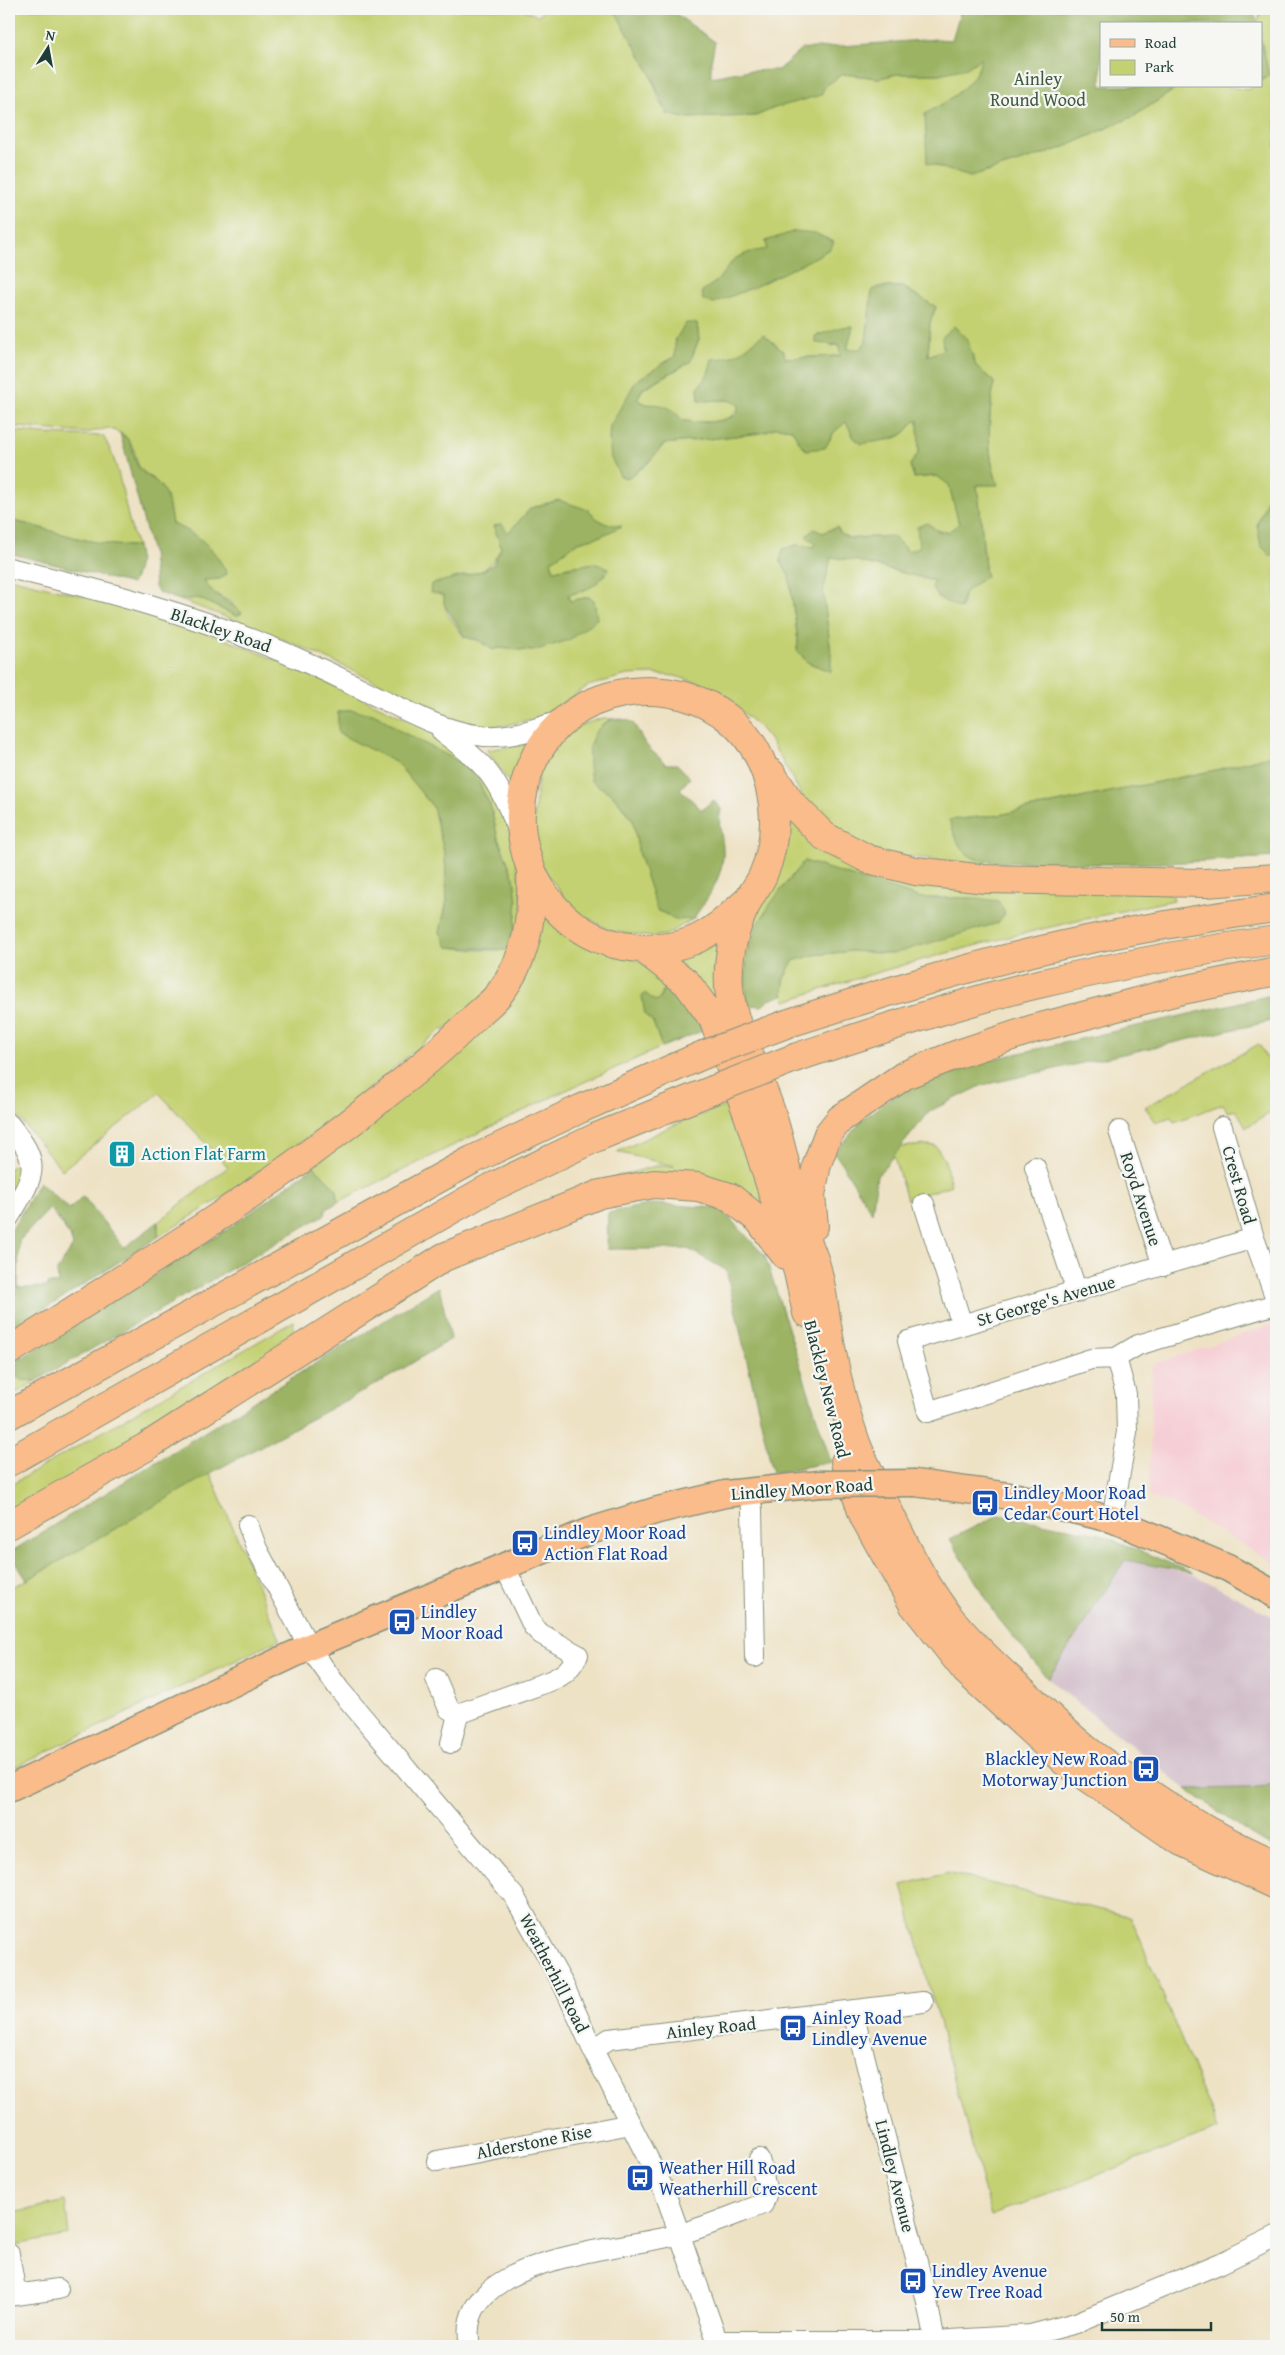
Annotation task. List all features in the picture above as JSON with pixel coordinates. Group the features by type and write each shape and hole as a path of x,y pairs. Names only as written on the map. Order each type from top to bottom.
{"highway":[{"name":"Blackley New Road","path":"748,900 713,929 696,939 670,946 642,948 612,943 595,937 571,923 551,904 531,872 520,835 523,792 529,771 545,742 568,718 586,706 617,694 650,690 672,693 704,704 727,718 744,735 760,758 771,795 774,831 765,870 748,900 730,949 728,969 730,1002 771,1111 801,1224 836,1435 864,1517 913,1604 966,1671 1065,1762 1180,1841 1276,1885"},
{"path":"760,758 791,803 824,836 868,859 915,871 995,880 1205,883 1276,878"},
{"path":"9,1351 174,1247 291,1168 397,1086 457,1035 498,994 521,956 530,922 531,872"},
{"path":"9,1415 472,1160 580,1109 703,1056 789,1024 887,992 1038,951 1210,917 1276,908"},
{"path":"9,1462 484,1191 597,1137 797,1057 890,1026 1030,986 1216,948 1276,940"},
{"name":"Blackley New Road","path":"642,948 687,983 713,1019 808,1270 831,1347 854,1440 912,1560 947,1614 995,1666 1083,1747 1165,1806 1238,1847 1276,1864"},
{"path":"808,1270 811,1195 820,1151 828,1134 840,1119 905,1075 958,1054 1033,1029 1178,991 1276,971"},
{"path":"9,1525 146,1447 444,1257 600,1194 654,1184 698,1187 730,1197 759,1220 808,1270"}],"main road":[{"name":"Lindley Moor Road","path":"9,1789 309,1647 590,1531 658,1510 749,1490 820,1484 915,1483 1017,1497 1112,1519 1228,1568 1276,1595"}],"street":[{"name":"Blackley Road","path":"9,568 143,603 272,648 363,689 424,720 466,749 489,772 500,789 520,835"},
{"name":"Blackley Road","path":"424,720 467,733 494,736 520,734 568,718"},
{"path":"9,1124 25,1144 31,1159 32,1172 27,1188 9,1217"},
{"name":"Crest Road","path":"1222,1128 1254,1238 1276,1300"},
{"name":"Royd Avenue","path":"1119,1132 1163,1266"},
{"path":"1036,1167 1077,1292"},
{"path":"924,1204 962,1325"},
{"name":"St George's Avenue","path":"1116,1358 1091,1359 928,1412 908,1341 1254,1238"},
{"path":"1112,1519 1127,1432 1126,1394 1116,1358 1138,1345 1276,1304"},
{"path":"749,1490 752,1509 755,1657"},
{"name":"Weatherhill Road","path":"248,1525 257,1549 309,1647 339,1689 514,1896 563,1984 593,2050 664,2190 718,2344"},
{"path":"436,1678 449,1709 458,1714 564,1675 578,1655 533,1626 505,1567"},
{"path":"451,1742 458,1714"},
{"name":"Ainley Road","path":"593,2050 609,2039 853,2012 923,2002"},
{"name":"Lindley Avenue","path":"853,2012 926,2297 935,2341"},
{"name":"Alderstone Rise","path":"437,2161 631,2124"},
{"path":"470,2346 467,2332 469,2319 476,2304 487,2293 512,2276 560,2257 680,2234 763,2204 767,2192 759,2159"},
{"path":"718,2344 935,2341 1031,2335 1076,2323 1220,2263 1276,2236"},
{"path":"9,2254 12,2296 58,2289"}],"shaded area":[{"path":"1276,1323 1276,1564 1171,1503 1149,1497 1152,1365"},
{"path":"1125,1560 1194,1575 1276,1618 1276,1785 1249,1788 1186,1789 1048,1679"}],"green space":[{"path":"9,9 522,9 538,16 544,9 603,9 617,15 650,72 660,102 670,114 684,118 756,116 825,86 843,74 879,78 897,74 939,74 982,57 979,67 968,84 925,115 970,177 1060,149 1134,116 1177,88 1237,88 1248,90 1251,88 1262,88 1262,80 1269,75 1262,46 1262,22 1258,22 1262,9 1276,9 1276,477 1257,525 1271,555 1276,552 1276,754 1216,770 999,815 950,820 976,859 986,860 983,865 879,853 814,817 772,743 759,727 725,696 700,683 675,676 652,674 627,675 588,686 541,717 503,726 481,726 455,720 337,663 269,633 180,600 198,598 236,616 232,603 209,590 204,580 220,579 227,574 223,566 204,544 188,532 172,524 168,504 159,484 139,468 133,447 124,435 109,428 86,433 9,426 9,41 13,31 9,31","holes":["879,287 903,287 936,307 930,322 928,357 967,339 976,366 994,382 989,434 991,459 998,484 977,485 986,576 965,592 961,609 934,581 858,561 831,556 823,592 831,652 830,671 807,662 797,650 798,641 789,576 780,560 796,545 814,547 823,533 837,527 844,536 887,539 900,545 907,552 919,547 927,523 938,531 948,532 959,524 949,484 937,476 914,478 910,465 919,453 918,419 904,433 887,440 854,438 846,421 834,432 825,448 799,442 792,429 777,427 761,433 664,444 646,465 627,478 636,381 675,356 697,323 699,339 690,362 643,389 637,399 672,412 683,421 708,422 724,420 731,417 740,405 728,400 699,401 698,388 708,374 712,360 735,355 755,341 785,358 840,356 839,345 831,346 842,327 853,326 847,350 860,349 866,342 872,290","531,508 589,510 596,518 606,524 601,536 578,542 550,561 554,570 577,565 585,590 568,595 570,601 589,597 596,619 533,651 498,648 493,650 478,640 464,637 448,615 445,603 446,596 454,578 471,575 483,570 497,556 501,548 494,526 508,533"]},
{"name":"Ainley Round Wood","path":"603,9 669,9 715,42 711,61 711,77 744,71 778,70 802,49 937,39 952,40 961,9 989,9 990,14 996,9 1252,9 1257,22 1100,22 1100,88 1177,88 1134,116 1060,149 970,177 927,163 925,114 951,98 968,84 979,67 981,58 967,68 939,74 897,74 879,78 843,74 825,86 821,95 771,109 756,116 684,118 667,114 650,72 617,15"},
{"path":"1262,44 1269,75 1262,80"},
{"path":"795,231 815,233 834,242 831,248 816,257 752,288 714,303 703,300 702,291 717,281 734,259 750,252 767,249 766,241"},
{"path":"879,287 903,287 936,307 930,322 928,356 943,350 942,337 954,326 967,339 976,366 994,382 989,434 991,459 998,485 977,485 986,576 965,592 960,609 939,598 932,588 934,581 858,561 831,557 823,592 831,652 831,672 807,662 797,650 798,641 789,576 780,560 783,549 796,545 814,547 815,543 806,536 814,529 823,533 837,527 841,534 851,539 892,536 908,551 919,547 917,527 927,523 938,531 948,532 959,524 949,485 937,476 914,478 910,465 919,452 918,420 900,435 861,444 854,438 846,422 834,432 825,448 806,450 792,429 777,427 761,433 664,444 646,465 627,478 620,476 611,458 610,426 636,381 675,356 675,340 686,323 697,323 699,339 690,362 643,388 637,399 646,404 667,407 683,421 718,421 737,414 739,405 728,400 699,401 698,388 708,374 712,359 735,355 763,334 784,351 785,358 840,356 839,345 816,343 815,336 842,327 853,326 847,349 860,349 866,342 872,290"},
{"path":"9,430 42,434 103,436 115,462 137,546 120,546 88,541 9,520"},
{"path":"120,433 125,436 131,445 137,465 144,473 158,483 164,492 172,524 191,533 205,543 227,573 220,579 204,580 207,585 242,613 237,616 198,598 180,600 159,593 155,587 152,553"},
{"path":"1276,477 1276,552 1271,556 1261,546 1257,525"},
{"path":"558,500 589,510 596,518 606,524 622,526 601,536 578,542 551,561 554,570 593,563 609,568 597,583 568,595 570,601 589,597 594,600 597,619 569,640 533,651 498,648 493,650 478,640 465,637 444,604 444,596 430,592 431,584 482,571 493,565 501,548 494,526 502,524 508,533 531,508"},
{"path":"9,520 88,541 120,546 137,546 138,565 132,584 9,553"},
{"path":"9,578 160,617 270,657 439,735 470,757 492,783 502,805 511,837 521,890 522,906 515,948 502,976 484,1001 461,1022 439,1031 317,1131 218,1200 158,1237 158,1222 228,1167 159,1093 62,1170 9,1106","holes":["350,710 377,715 400,731 464,764 479,783 490,805 498,838 514,878 517,901 513,950 477,950 448,947 440,932 447,901 445,856 433,807 397,763 339,733 338,713"]},
{"path":"350,710 377,715 400,731 464,764 479,783 490,805 498,838 514,878 517,901 513,950 448,947 440,932 447,901 445,856 433,807 397,763 338,733 338,712"},
{"path":"603,718 613,719 602,724 591,781 613,795 633,820 639,855 657,909 677,919 693,919 666,935 651,937 611,931 575,911 541,866 533,827 539,771 565,736 577,726"},
{"path":"613,719 626,720 633,723 645,743 654,753 666,764 677,764 690,778 680,789 702,810 713,800 721,809 720,825 723,858 721,868 710,894 693,919 677,920 657,910 639,855 633,820 613,795 591,781 590,745 597,730"},
{"path":"529,743 511,785 487,750"},
{"path":"1276,754 1276,857 1122,864 988,862 970,856 961,848 949,820 999,815 1216,770"},
{"path":"787,818 830,851 1172,894 1174,900 978,945 882,971 786,1001 783,991 792,961 814,955 852,951 892,954 975,898 921,898 804,861 761,919 751,940 746,964 748,1005 741,1006 737,968"},
{"path":"804,861 921,898 975,898 998,901 1005,913 998,923 892,954 852,951 814,955 793,961 784,978 783,995 769,1000 762,1006 748,1005 746,964 751,940 761,919"},
{"path":"539,909 650,967 680,990 706,1029 702,1031 686,1006 665,985 660,999 655,1001 653,1022 662,1047 560,1093 338,1202 337,1190 314,1166 454,1052"},
{"path":"720,937 727,1018 671,956"},
{"path":"665,985 686,1006 702,1031 662,1047 653,1022 645,1015 642,997 645,993 655,1001 660,999"},
{"path":"1276,994 1276,1020 983,1085 930,1111 877,1176 872,1213 835,1153 862,1120 905,1086 946,1070"},
{"path":"1259,1044 1276,1076 1276,1110 1246,1127 1236,1110 1228,1112 1223,1104 1174,1122 1171,1117 1156,1122 1145,1107"},
{"path":"734,1103 777,1229 753,1208 604,1180 656,1166 675,1166 617,1152 676,1124"},
{"path":"936,1146 945,1161 951,1185 907,1200 893,1154 901,1147"},
{"path":"21,1166 19,1182 9,1198 9,1168"},
{"path":"314,1166 337,1190 338,1202 325,1210 326,1214 36,1381 21,1380 12,1373 12,1364 228,1229"},
{"path":"39,1182 69,1209 83,1196 124,1248 158,1222 158,1237 9,1332 9,1235","holes":["50,1208 70,1236 73,1246 57,1271 58,1284 47,1284 47,1287 18,1288 19,1241"]},
{"path":"652,1204 720,1208 765,1256 831,1462 773,1473 726,1270 688,1249 607,1249 608,1213"},
{"path":"439,1287 451,1339 391,1376 218,1469 27,1580 9,1553"},
{"path":"294,1321 292,1341 324,1329 9,1515 9,1486"},
{"path":"12,1364 12,1373 21,1379 36,1381 9,1397 9,1366"},
{"path":"210,1473 280,1639 9,1770 9,1588 27,1580"},
{"path":"999,1515 1100,1534 1193,1573 1125,1560 1048,1679 998,1618 950,1539"},
{"path":"1276,1785 1276,1847 1261,1841 1186,1789 1249,1788"},
{"path":"948,1873 1131,1917 1218,2129 991,2216 902,1885"},
{"path":"65,2201 69,2235 9,2246 9,2214"}],"place":[{"name":"Action Flat Farm","path":"122,1154"},
{"name":"Lindley Moor Road Cedar Court Hotel","path":"985,1503"},
{"name":"Lindley Moor Road Action Flat Road","path":"525,1543"},
{"name":"Lindley Moor Road","path":"402,1622"},
{"name":"Blackley New Road Motorway Junction","path":"1146,1769"},
{"name":"Ainley Road Lindley Avenue","path":"793,2028"},
{"name":"Weather Hill Road Weatherhill Crescent","path":"640,2178"},
{"name":"Lindley Avenue Yew Tree Road","path":"913,2281"}]}
